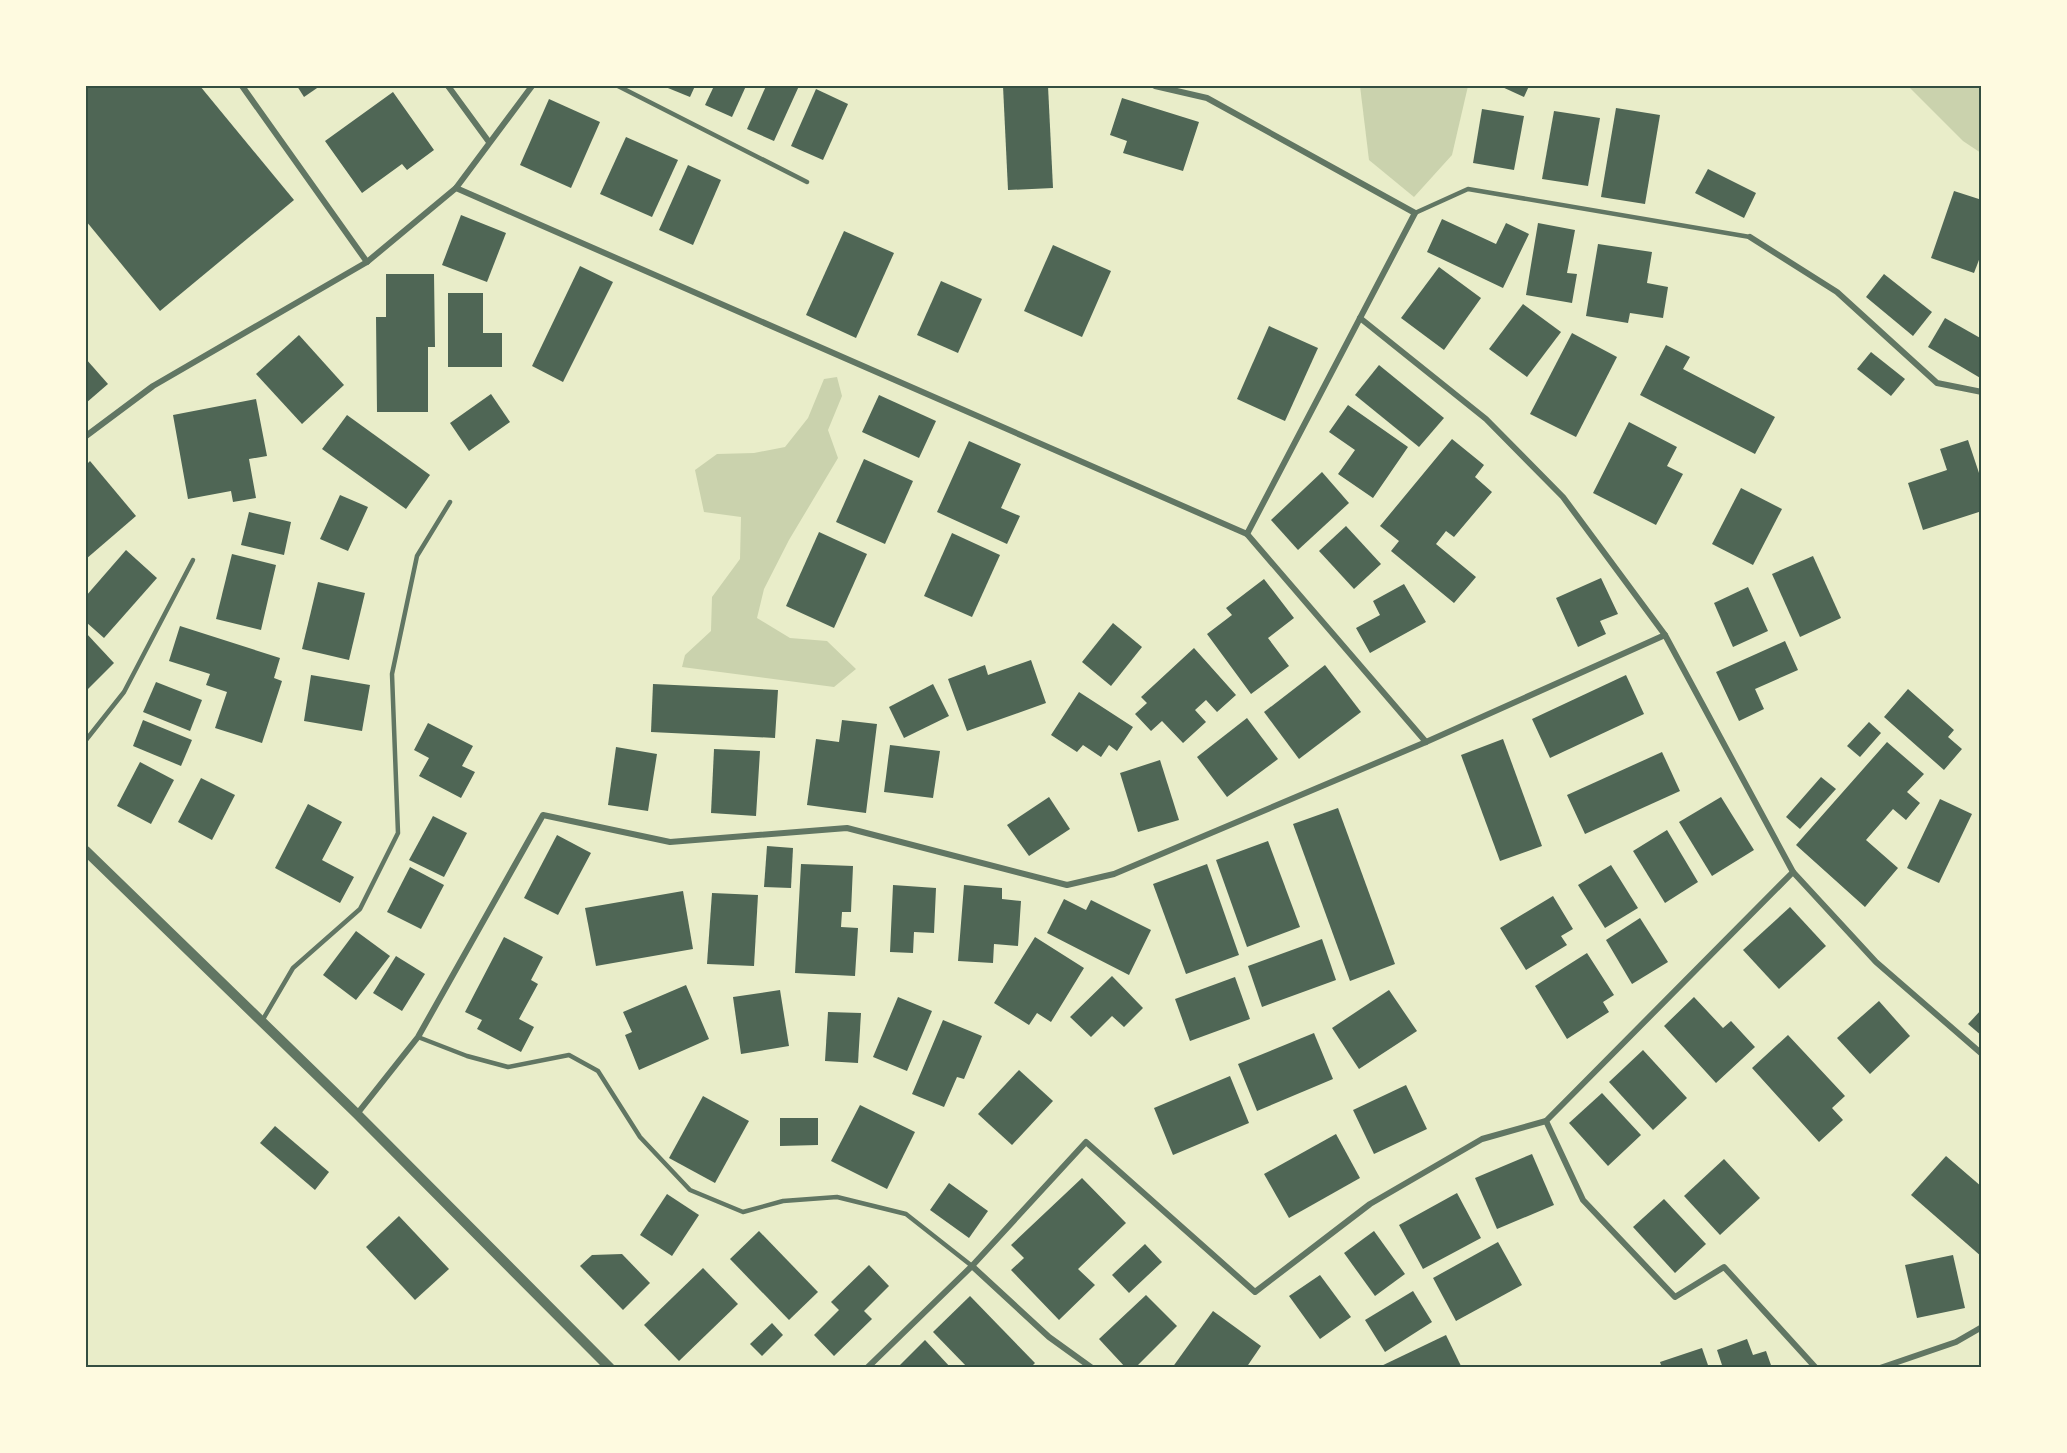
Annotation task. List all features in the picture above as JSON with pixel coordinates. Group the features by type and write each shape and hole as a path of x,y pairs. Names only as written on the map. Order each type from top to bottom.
{"street":[{"path":"242,86 367,262"},
{"path":"448,86 489,142"},
{"path":"86,436 153,386 367,262 456,188 532,86"},
{"path":"1155,86 1207,98 1415,213 1247,534"},
{"path":"456,188 1247,534 1426,742"},
{"path":"1750,237 1837,292 1937,383 1982,392"},
{"path":"1360,318 1486,419 1563,497 1665,635 1793,872 1876,962 1982,1054"},
{"path":"357,1113 418,1037 543,815 670,842 847,828 1067,885 1114,874 1426,742 1665,635"},
{"path":"86,850 357,1113 610,1368"},
{"path":"867,1368 972,1266 1086,1142 1255,1292 1381,1198 1482,1139 1546,1121 1793,872"},
{"path":"1546,1121 1583,1200 1675,1298 1724,1267 1816,1368"},
{"path":"972,1266 1049,1336 1092,1368"},
{"path":"1880,1368 1956,1342 1982,1328"}],"lane":[{"path":"618,86 807,182"},
{"path":"1415,213 1468,189 1750,237"},
{"path":"262,1021 293,968 360,909 398,833 393,674 417,556 450,502"},
{"path":"86,740 124,692 193,560"},
{"path":"418,1037 467,1056 508,1067 568,1055 598,1071 640,1137 690,1190 743,1212 783,1202 837,1197 906,1214 972,1266"}],"green space":[{"path":"1360,86 1468,86 1452,155 1414,197 1369,160"},
{"path":"1908,86 1981,86 1981,153 1963,141"},
{"path":"837,377 842,396 828,430 838,458 789,540 764,589 757,618 790,638 827,641 856,669 834,687 682,667 685,655 711,631 712,597 740,559 741,517 704,512 695,470 717,454 754,453 785,447 808,418 824,379"}],"building":[{"path":"86,86 200,86 294,200 160,311 86,221"},
{"path":"297,86 320,86 304,97"},
{"path":"663,86 695,86 690,97"},
{"path":"714,86 746,86 732,117 705,105"},
{"path":"766,86 799,86 774,141 747,129"},
{"path":"1003,86 1048,86 1053,188 1008,190"},
{"path":"1500,86 1529,86 1524,97"},
{"path":"816,89 848,104 823,160 791,146"},
{"path":"393,92 434,150 407,170 402,164 362,193 325,141"},
{"path":"1122,98 1199,122 1183,171 1123,153 1127,141 1110,135"},
{"path":"549,99 600,122 571,188 520,165"},
{"path":"1616,108 1660,115 1645,204 1601,197"},
{"path":"1482,109 1524,116 1514,170 1473,163"},
{"path":"1554,111 1600,118 1588,186 1542,179"},
{"path":"626,137 678,160 652,217 600,194"},
{"path":"688,165 721,180 693,245 659,230"},
{"path":"1708,169 1756,193 1744,218 1695,193"},
{"path":"1954,191 1982,200 1982,252 1974,273 1931,258"},
{"path":"461,215 506,233 487,282 442,265"},
{"path":"1442,219 1496,244 1506,223 1529,234 1503,288 1427,252"},
{"path":"1538,223 1575,230 1567,273 1577,274 1572,303 1526,295"},
{"path":"844,231 894,253 856,338 806,315"},
{"path":"1598,244 1652,252 1647,283 1668,287 1663,318 1630,313 1628,323 1586,316"},
{"path":"1053,245 1111,271 1082,337 1024,311"},
{"path":"580,266 613,282 563,382 532,366"},
{"path":"1439,267 1481,298 1444,350 1401,318"},
{"path":"386,274 434,274 435,347 428,347 428,412 377,412 376,317 386,317"},
{"path":"1884,274 1932,312 1913,336 1866,297"},
{"path":"941,281 982,299 958,353 917,335"},
{"path":"448,293 483,293 483,333 502,333 502,367 448,367"},
{"path":"1523,304 1561,332 1527,377 1489,349"},
{"path":"1945,318 1982,339 1982,379 1928,347"},
{"path":"1269,326 1318,348 1285,421 1237,399"},
{"path":"1572,333 1617,357 1576,437 1530,414"},
{"path":"299,335 344,385 302,424 256,374"},
{"path":"1666,345 1690,357 1683,369 1775,417 1755,454 1640,395"},
{"path":"1871,352 1905,379 1891,396 1857,369"},
{"path":"86,359 108,384 86,403"},
{"path":"1379,365 1444,418 1419,447 1355,395"},
{"path":"491,394 510,422 469,451 450,423"},
{"path":"879,395 936,421 919,458 862,432"},
{"path":"256,399 267,456 249,459 256,498 233,502 231,491 188,499 173,415"},
{"path":"1348,405 1408,447 1373,498 1338,474 1355,450 1329,432"},
{"path":"347,415 430,475 406,509 322,449"},
{"path":"1629,422 1677,447 1667,466 1683,474 1656,525 1593,493"},
{"path":"1452,439 1484,465 1475,477 1492,492 1454,537 1446,531 1436,544 1476,577 1454,603 1391,551 1399,541 1380,526"},
{"path":"1968,440 1982,482 1982,511 1923,530 1908,483 1947,470 1940,449"},
{"path":"969,441 1021,464 1001,508 1020,516 1007,544 937,512"},
{"path":"864,459 913,481 885,544 836,522"},
{"path":"90,461 136,516 86,559 86,465"},
{"path":"1322,472 1349,503 1298,550 1271,520"},
{"path":"1741,488 1782,509 1753,565 1712,544"},
{"path":"340,495 368,507 348,551 320,539"},
{"path":"249,512 291,522 284,555 241,545"},
{"path":"1346,526 1381,564 1354,589 1319,551"},
{"path":"819,532 867,554 834,628 786,606"},
{"path":"952,533 1000,555 972,617 924,596"},
{"path":"126,550 157,578 104,638 86,622 86,596"},
{"path":"232,554 276,565 261,630 216,619"},
{"path":"1813,556 1841,618 1800,637 1772,574"},
{"path":"1601,578 1618,614 1600,621 1606,634 1578,647 1556,598"},
{"path":"1264,579 1294,618 1268,638 1289,666 1251,694 1207,634 1232,615 1226,608"},
{"path":"318,582 365,593 349,660 302,649"},
{"path":"1404,584 1426,622 1370,653 1356,628 1380,615 1373,601"},
{"path":"1748,587 1768,631 1733,647 1714,603"},
{"path":"1113,623 1142,647 1111,686 1082,662"},
{"path":"180,626 280,658 274,678 282,681 262,743 215,728 227,692 206,685 210,674 169,661"},
{"path":"86,633 114,663 86,691"},
{"path":"1785,641 1798,670 1755,689 1764,709 1739,721 1716,672"},
{"path":"1194,648 1236,695 1217,712 1206,700 1195,710 1206,722 1183,743 1162,721 1151,731 1135,714 1147,703 1141,697"},
{"path":"1031,660 1046,703 967,731 948,679 985,665 988,675"},
{"path":"1325,665 1361,712 1299,759 1264,712"},
{"path":"311,675 370,685 362,731 304,721"},
{"path":"1626,675 1644,714 1550,758 1532,719"},
{"path":"156,682 202,700 190,731 143,712"},
{"path":"653,684 778,690 775,738 651,732"},
{"path":"933,684 949,716 904,738 889,707"},
{"path":"1908,689 1954,730 1948,737 1962,749 1944,770 1884,717"},
{"path":"1079,692 1133,727 1117,751 1109,745 1101,757 1083,745 1077,752 1051,735"},
{"path":"1247,718 1278,759 1227,797 1197,757"},
{"path":"143,720 192,740 181,766 133,746"},
{"path":"842,720 877,724 866,813 807,805 816,739 839,742"},
{"path":"1869,722 1881,733 1860,757 1847,746"},
{"path":"428,723 473,746 462,766 475,772 461,798 419,776 429,758 414,750"},
{"path":"1503,739 1542,846 1500,861 1461,755"},
{"path":"1887,742 1924,774 1907,792 1920,803 1906,820 1893,809 1866,840 1898,868 1865,907 1796,845"},
{"path":"890,745 940,751 933,798 884,792"},
{"path":"616,747 657,754 648,811 608,805"},
{"path":"714,749 760,751 756,816 711,813"},
{"path":"1662,752 1680,791 1585,834 1567,795"},
{"path":"1160,760 1179,820 1138,832 1120,773"},
{"path":"140,762 174,780 151,824 117,806"},
{"path":"1821,777 1836,789 1800,829 1786,817"},
{"path":"201,778 235,795 212,840 178,822"},
{"path":"1049,797 1070,829 1029,856 1007,825"},
{"path":"1721,797 1754,850 1712,876 1679,822"},
{"path":"1940,799 1972,814 1939,883 1907,868"},
{"path":"308,804 342,822 322,860 354,877 340,903 275,868"},
{"path":"1338,808 1395,964 1350,981 1293,824"},
{"path":"433,816 467,833 444,877 409,860"},
{"path":"1667,830 1698,882 1665,903 1633,851"},
{"path":"557,835 591,853 558,915 524,898"},
{"path":"1268,841 1300,927 1247,947 1216,860"},
{"path":"767,846 793,848 791,888 764,887"},
{"path":"801,864 853,866 851,912 842,912 841,927 858,928 855,976 795,973"},
{"path":"1207,864 1239,955 1186,974 1153,884"},
{"path":"1611,865 1638,908 1605,928 1578,885"},
{"path":"410,867 444,885 421,929 387,912"},
{"path":"893,885 936,888 934,933 914,932 913,953 890,952"},
{"path":"964,885 1002,888 1002,899 1021,901 1018,946 994,944 993,963 958,961"},
{"path":"683,891 693,949 596,966 585,908"},
{"path":"712,893 758,895 754,966 707,964"},
{"path":"1553,896 1573,929 1561,936 1567,945 1526,970 1500,928"},
{"path":"1064,899 1086,910 1091,900 1151,930 1129,975 1047,933"},
{"path":"1790,907 1826,946 1779,989 1743,950"},
{"path":"1640,918 1668,962 1632,984 1606,940"},
{"path":"356,931 390,956 356,1000 323,975"},
{"path":"504,937 543,957 531,980 538,984 519,1019 534,1027 521,1052 477,1029 482,1020 465,1012"},
{"path":"1035,937 1084,968 1051,1022 1037,1013 1029,1025 994,1003"},
{"path":"1322,939 1336,980 1262,1007 1248,966"},
{"path":"1587,953 1614,995 1603,1002 1609,1012 1567,1039 1535,986"},
{"path":"396,956 425,974 402,1011 373,993"},
{"path":"1112,976 1143,1008 1124,1027 1112,1016 1091,1037 1070,1017"},
{"path":"1235,977 1250,1019 1190,1041 1175,999"},
{"path":"686,985 709,1039 639,1070 625,1035 632,1032 623,1012"},
{"path":"780,990 789,1046 741,1054 733,997"},
{"path":"1389,990 1417,1031 1359,1069 1332,1028"},
{"path":"898,997 932,1011 907,1071 873,1057"},
{"path":"1694,997 1723,1028 1731,1021 1755,1047 1716,1083 1664,1026"},
{"path":"1879,1001 1910,1036 1870,1074 1837,1038"},
{"path":"1982,1009 1982,1036 1968,1024"},
{"path":"828,1012 861,1013 858,1063 825,1061"},
{"path":"943,1020 982,1036 964,1079 957,1077 944,1107 912,1094"},
{"path":"1314,1033 1333,1079 1257,1111 1238,1064"},
{"path":"1788,1035 1845,1096 1832,1108 1843,1120 1819,1142 1752,1068"},
{"path":"1643,1050 1687,1098 1653,1130 1609,1082"},
{"path":"1019,1070 1053,1101 1012,1145 978,1114"},
{"path":"1230,1076 1249,1123 1173,1155 1154,1108"},
{"path":"1406,1085 1427,1129 1374,1154 1353,1110"},
{"path":"1602,1093 1641,1135 1608,1166 1569,1123"},
{"path":"703,1096 749,1121 715,1183 669,1158"},
{"path":"860,1105 915,1132 887,1189 831,1161"},
{"path":"780,1118 818,1118 818,1145 780,1146"},
{"path":"275,1126 329,1172 315,1190 260,1143"},
{"path":"1336,1134 1360,1178 1289,1218 1264,1174"},
{"path":"1532,1154 1554,1205 1497,1229 1475,1178"},
{"path":"1946,1156 1982,1187 1982,1257 1911,1195"},
{"path":"1724,1159 1760,1198 1720,1235 1684,1196"},
{"path":"1082,1178 1126,1223 1078,1269 1095,1285 1059,1320 1011,1270 1024,1258 1011,1245"},
{"path":"949,1183 988,1211 969,1238 930,1210"},
{"path":"1457,1193 1481,1238 1423,1269 1399,1225"},
{"path":"667,1194 699,1215 672,1256 640,1235"},
{"path":"1664,1199 1706,1244 1675,1273 1633,1227"},
{"path":"399,1216 449,1269 415,1300 366,1247"},
{"path":"759,1231 818,1292 789,1320 730,1259"},
{"path":"1374,1231 1405,1274 1375,1296 1344,1253"},
{"path":"1498,1242 1522,1285 1456,1321 1433,1278"},
{"path":"1145,1244 1162,1262 1129,1293 1112,1275"},
{"path":"622,1254 650,1283 623,1310 580,1266 592,1255"},
{"path":"1953,1255 1965,1308 1917,1318 1905,1265"},
{"path":"869,1265 889,1286 864,1311 872,1319 834,1356 814,1335 839,1310 831,1302"},
{"path":"703,1268 738,1304 679,1361 644,1325"},
{"path":"1320,1275 1351,1317 1320,1339 1289,1296"},
{"path":"1413,1291 1432,1322 1385,1352 1365,1320"},
{"path":"1146,1295 1177,1326 1135,1368 1126,1368 1099,1339"},
{"path":"970,1296 1035,1363 1030,1368 968,1368 933,1332"},
{"path":"1213,1311 1261,1346 1246,1368 1172,1368"},
{"path":"772,1323 783,1335 762,1356 750,1344"},
{"path":"1446,1335 1461,1366 1377,1368"},
{"path":"1747,1339 1753,1355 1766,1351 1772,1368 1723,1368 1717,1350"},
{"path":"925,1340 951,1368 897,1368"},
{"path":"1702,1348 1709,1368 1662,1368 1660,1362"}]}
